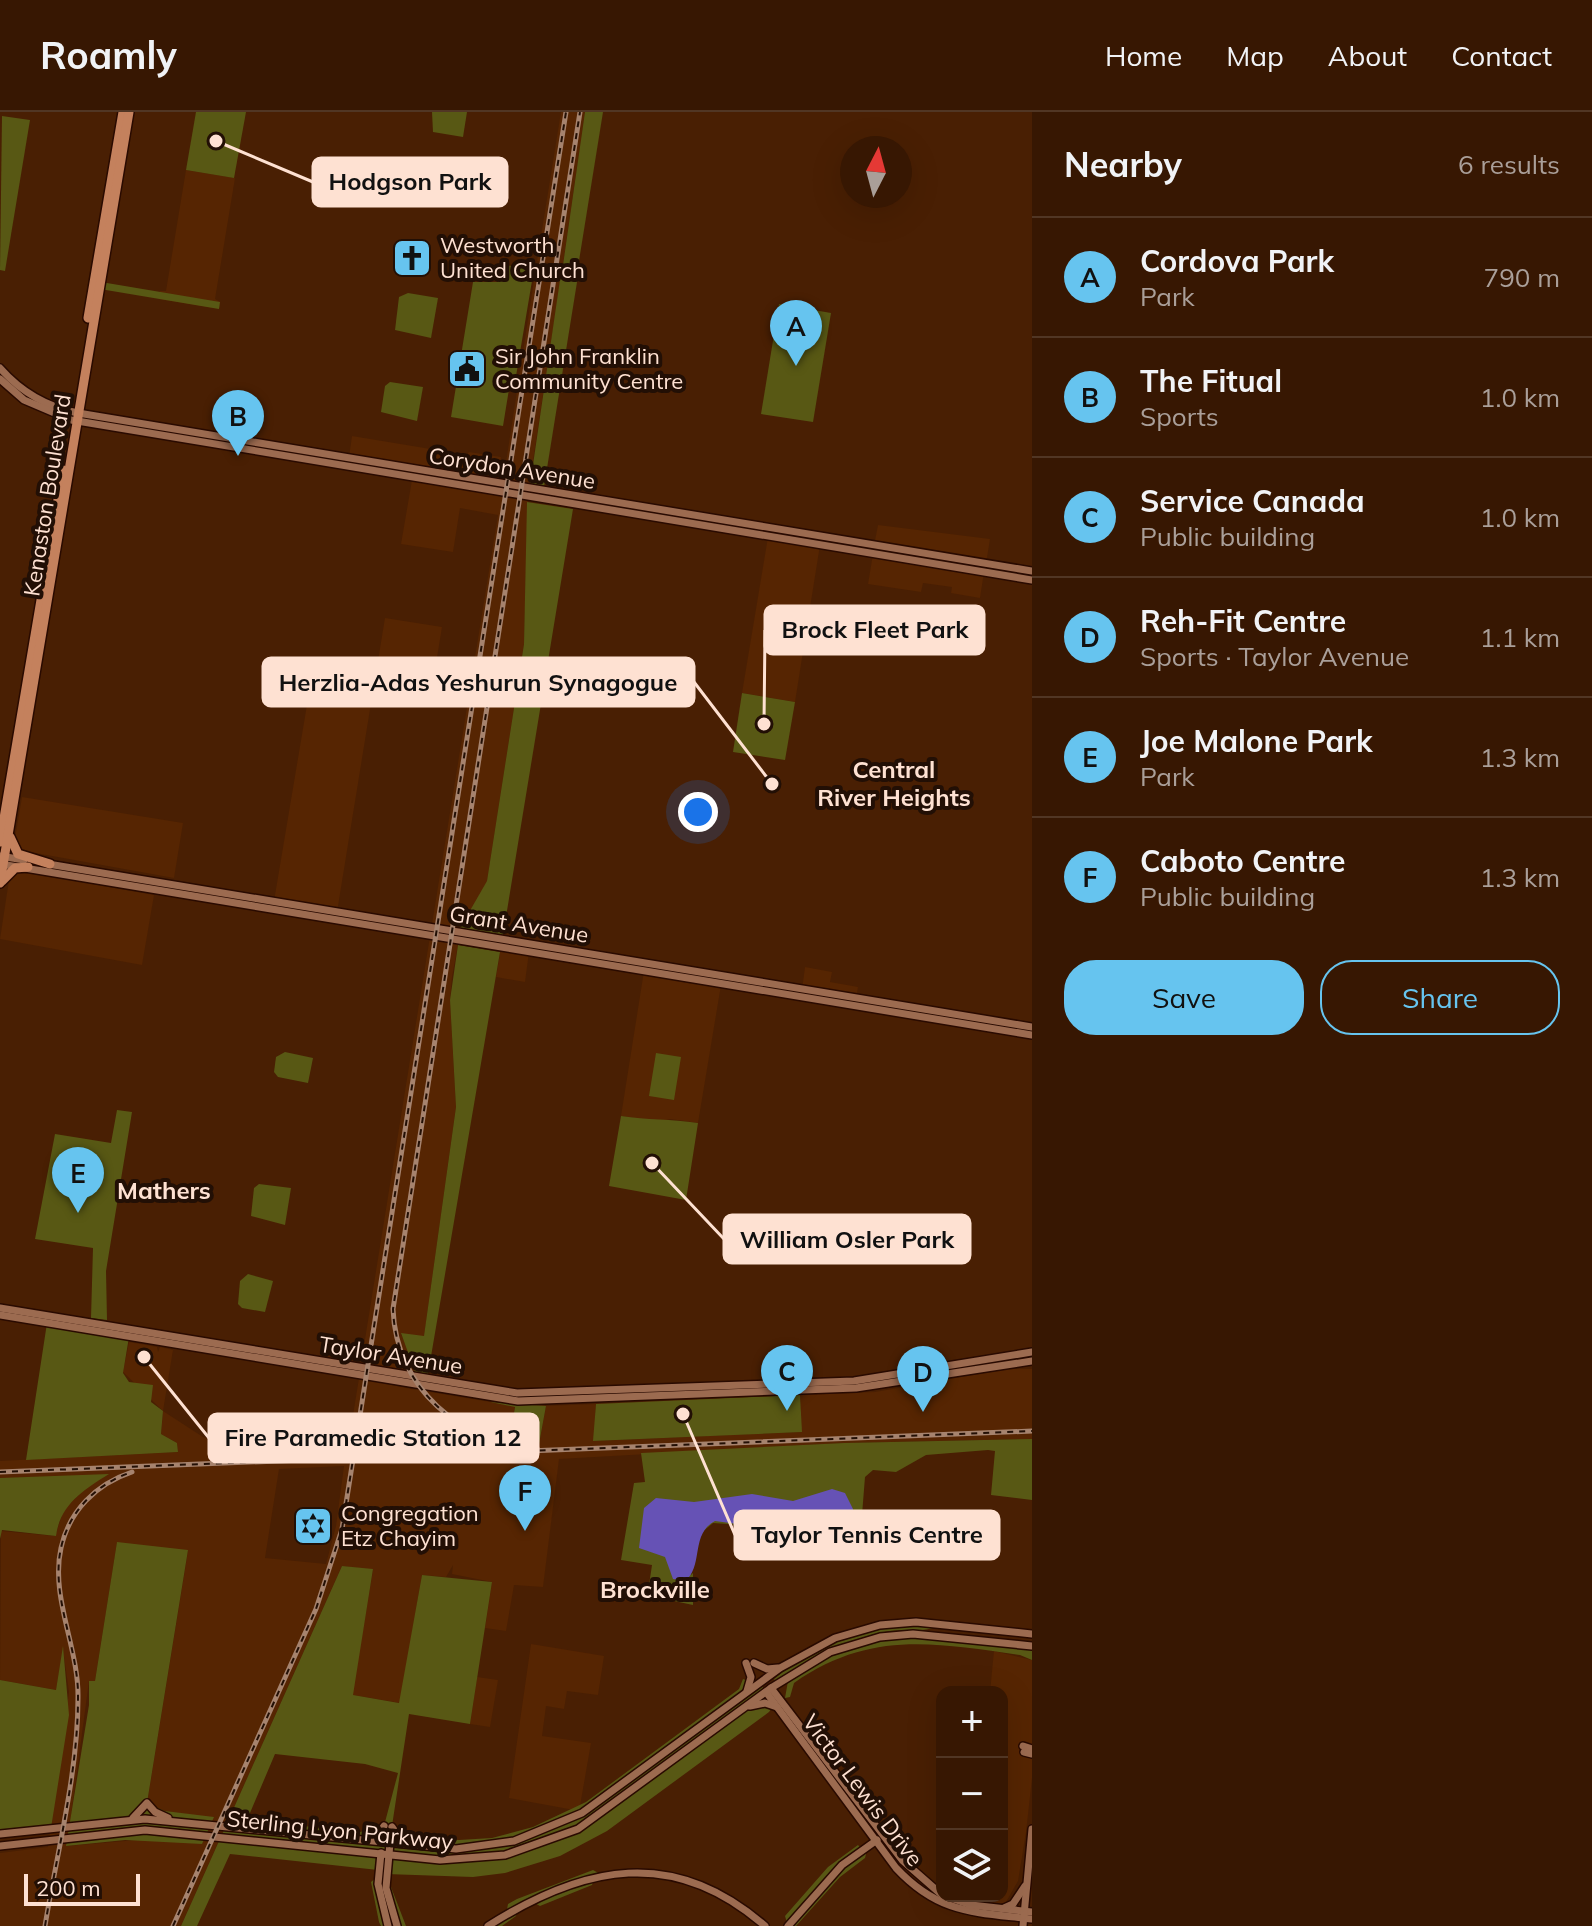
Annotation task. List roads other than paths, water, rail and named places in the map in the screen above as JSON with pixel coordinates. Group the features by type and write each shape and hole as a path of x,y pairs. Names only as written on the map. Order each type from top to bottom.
{"main road":[{"name":"Kenaston Boulevard","path":"0,884 4,830 75,417 123,112"},
{"name":"Kenaston Boulevard","path":"0,842 129,112"},
{"name":"Corydon Avenue","path":"0,368 28,393 75,417 1032,571"},
{"name":"Corydon Avenue","path":"0,379 24,400 75,417 1032,580"},
{"path":"5,816 4,830 18,854 50,864"},
{"name":"Grant Avenue","path":"2,860 50,864 1032,1027"},
{"name":"Grant Avenue","path":"2,860 28,867 1032,1035"},
{"path":"0,884 15,868 28,867"},
{"name":"Taylor Avenue","path":"0,1308 517,1393 866,1379 1032,1352"},
{"name":"Taylor Avenue","path":"0,1315 501,1399 856,1388 1032,1361"},
{"path":"769,1392 780,1384"},
{"name":"Sterling Lyon Parkway","path":"0,1834 130,1819 173,1820 418,1846 487,1847 559,1825 599,1802 780,1668 835,1638 880,1625 930,1623 1032,1634"},
{"name":"Sterling Lyon Parkway","path":"0,1846 145,1830 410,1857 483,1859 554,1840 603,1813 769,1690 830,1652 880,1637 913,1634 1031,1645"},
{"path":"746,1693 751,1682 750,1663 767,1669 780,1668"},
{"path":"748,1706 765,1703 781,1706 786,1679"},
{"name":"Victor Lewis Drive","path":"769,1690 914,1887 934,1900 959,1910 1027,1917"},
{"path":"130,1819 147,1803 155,1812 173,1820"},
{"path":"366,1841 388,1826 402,1839 418,1846"},
{"path":"1027,1917 1032,1829"},
{"path":"788,1926 842,1865 879,1838"},
{"name":"Victor Lewis Drive","path":"879,1838 907,1867 936,1890"},
{"path":"386,1843 380,1902 388,1926"},
{"path":"357,1851 373,1860 382,1872 397,1926"},
{"path":"382,1872 394,1862 410,1857"},
{"path":"488,1926 531,1901 577,1882 602,1875 667,1874 693,1880 735,1900 765,1926"},
{"path":"1017,1926 1002,1913 1017,1899 1027,1882"},
{"name":"Victor Lewis Drive","path":"962,1902 1002,1913"}],"railway":[{"path":"173,1926 316,1609 342,1529 566,112"},
{"path":"537,1448 509,1444 482,1435 458,1423 437,1406 406,1363 397,1337 393,1309 580,112"},
{"path":"0,1472 1032,1431"},
{"path":"45,1926 71,1784 77,1726 77,1679 59,1585 61,1548 70,1522 86,1501 107,1484 132,1472"}],"place":[{"name":"Hodgson Park","path":"216,141"},
{"name":"Westworth United Church","path":"412,258"},
{"name":"Cordova Park","path":"796,366"},
{"name":"Sir John Franklin Community Centre","path":"467,369"},
{"name":"The Fitual","path":"238,456"},
{"name":"Brock Fleet Park","path":"764,724"},
{"name":"Herzlia-Adas Yeshurun Synagogue","path":"772,784"},
{"name":"William Osler Park","path":"652,1163"},
{"name":"Joe Malone Park","path":"78,1213"},
{"name":"Fire Paramedic Station 12","path":"144,1357"},
{"name":"Service Canada","path":"787,1411"},
{"name":"Reh-Fit Centre","path":"923,1412"},
{"name":"Taylor Tennis Centre","path":"683,1414"},
{"name":"Congregation Etz Chayim","path":"313,1526"},
{"name":"Caboto Centre","path":"525,1531"}],"district":[{"name":"Central River Heights","path":"894,783"},
{"name":"Mathers","path":"164,1190"},
{"name":"Brockville","path":"655,1589"}]}
